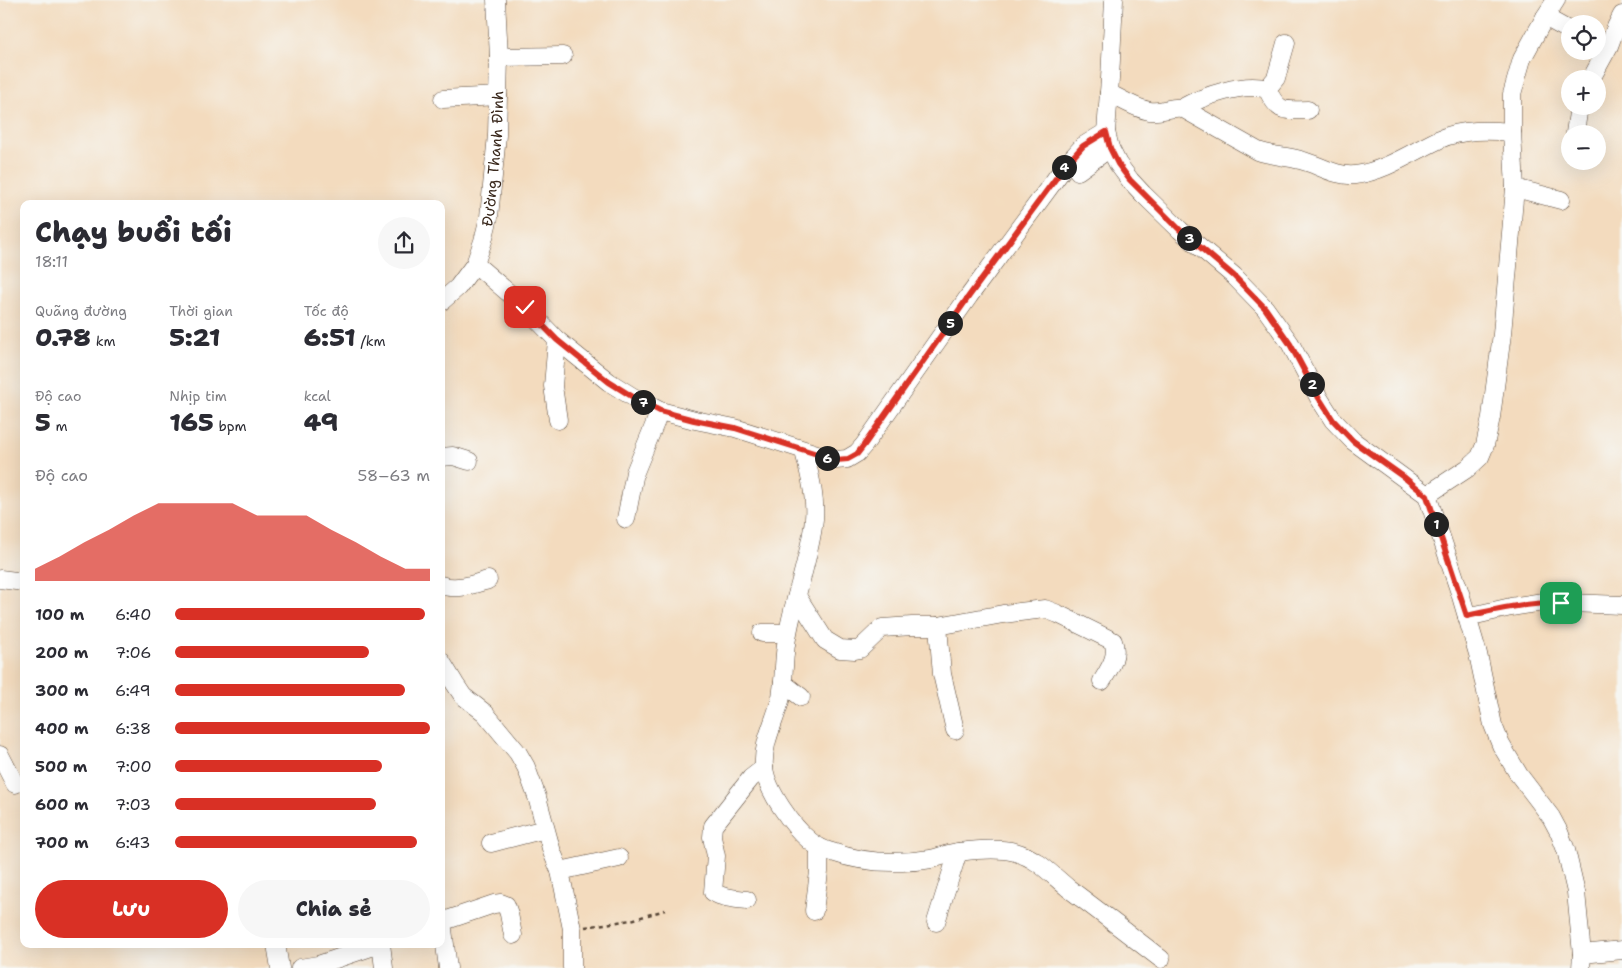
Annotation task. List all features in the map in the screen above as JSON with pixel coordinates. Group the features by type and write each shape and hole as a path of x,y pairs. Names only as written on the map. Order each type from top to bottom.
{"street":[{"name":"Đường Thanh Đình","path":"445,298 458,287 475,264 483,241 488,217 497,135 499,57 496,0"},
{"path":"1114,0 1108,93 1108,140 1118,164 1143,194 1180,230 1234,276 1265,308 1290,344 1333,420 1353,441 1427,496 1478,654 1493,725 1501,744 1519,775 1560,832 1575,886 1582,961 1622,950"},
{"path":"1427,496 1468,468 1480,457 1485,445 1491,416 1502,334 1515,188 1512,94 1522,59 1556,0"},
{"path":"1596,70 1622,16"},
{"path":"1545,17 1561,26"},
{"path":"1268,90 1276,78 1286,43"},
{"path":"499,57 563,56"},
{"path":"1182,108 1195,100 1227,91 1259,87 1268,90 1277,106 1283,110 1308,110"},
{"path":"1108,93 1150,111 1176,107 1182,108 1258,151 1299,160 1325,170 1348,175 1361,174 1378,169 1440,139 1456,134 1471,131 1512,132"},
{"path":"443,99 498,96"},
{"path":"1078,171 1108,140"},
{"path":"475,264 525,307 557,340 609,382 633,397 660,411 735,428 836,460 848,459 857,454 864,445 969,296 1065,166 1083,146 1108,140"},
{"path":"1515,188 1561,200"},
{"path":"557,340 553,386 558,420"},
{"path":"626,519 635,472 660,411"},
{"path":"804,451 814,499 814,518 807,559 788,633 780,701 766,743 764,768 774,795 789,818 819,852 819,872 814,911"},
{"path":"445,457 453,456 469,461"},
{"path":"0,579 20,582"},
{"path":"445,586 457,588 488,580"},
{"path":"797,596 825,640 840,649 855,650 860,649 882,628 938,626 1044,609 1113,641 1116,648 1112,665 1102,681"},
{"path":"1467,616 1543,602 1622,605"},
{"path":"938,626 942,674 954,730"},
{"path":"762,632 788,633"},
{"path":"445,668 463,696 484,713 518,752 526,767 552,852 560,871 572,929 572,968"},
{"path":"783,683 801,697"},
{"path":"0,755 13,785"},
{"path":"747,900 713,892 716,856 712,836 713,826 751,778 764,768"},
{"path":"492,843 546,829"},
{"path":"798,843 819,852 849,858 898,862 932,859 958,852 1014,851 1030,857 1044,866 1061,882 1161,959"},
{"path":"936,922 958,852"},
{"path":"560,871 619,858"},
{"path":"445,921 501,903 506,905 513,935"},
{"path":"445,945 448,968"},
{"path":"277,948 280,968"},
{"path":"300,968 368,948"},
{"path":"382,948 384,968"}],"path":[{"path":"572,929 631,920 665,910"}],"route":[{"path":"525,307 557,340 609,382 660,411 735,428 836,460 848,459 857,454 864,445 969,296 1065,166 1083,146 1106,132 1110,148 1118,164 1130,180 1180,230 1252,293 1265,308 1290,344 1333,420 1353,441 1427,496 1467,616 1527,604 1543,602 1561,603"}]}
